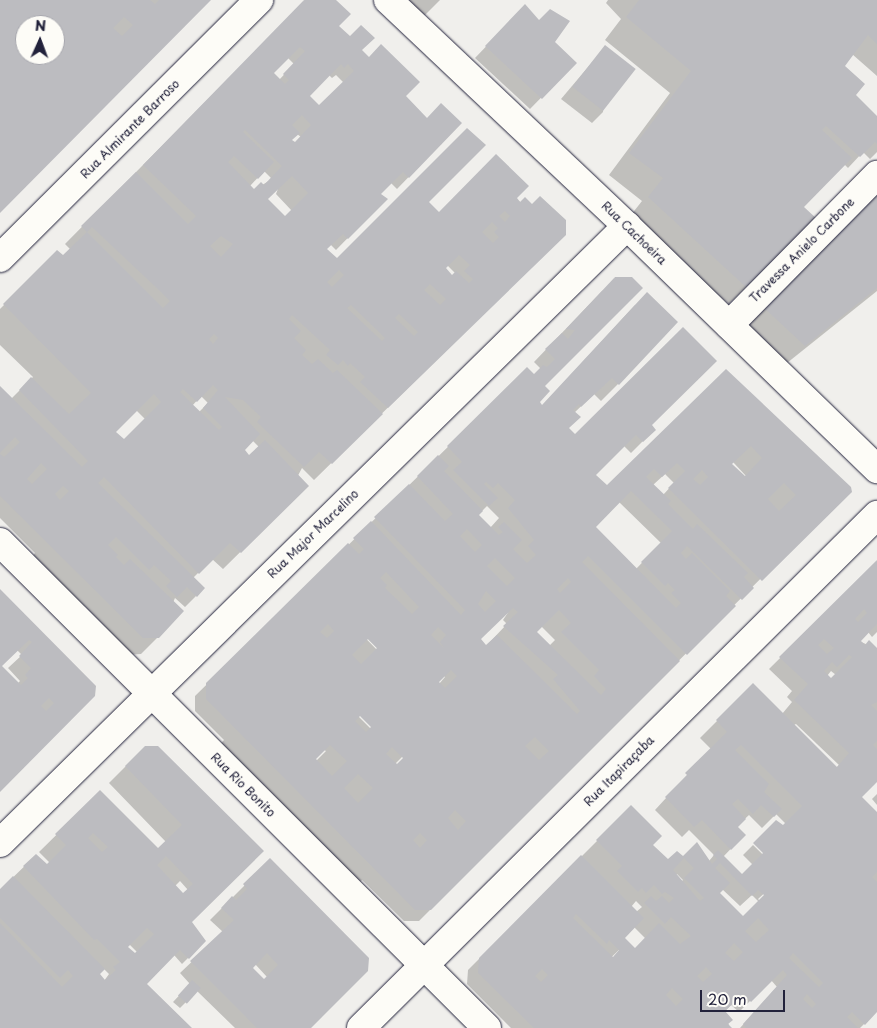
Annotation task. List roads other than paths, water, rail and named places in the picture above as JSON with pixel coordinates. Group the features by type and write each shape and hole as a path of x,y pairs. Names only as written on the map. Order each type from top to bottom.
{"street":[{"name":"Rua Almirante Barroso","path":"0,258 259,0"},
{"name":"Rua Cachoeira","path":"388,0 627,226 877,469"},
{"name":"Travessa Anielo Carbone","path":"729,325 877,175"},
{"name":"Rua Major Marcelino","path":"0,843 627,226"},
{"name":"Rua Itapiraçaba","path":"361,1028 877,515"},
{"name":"Rua Rio Bonito","path":"0,542 487,1028"}]}
